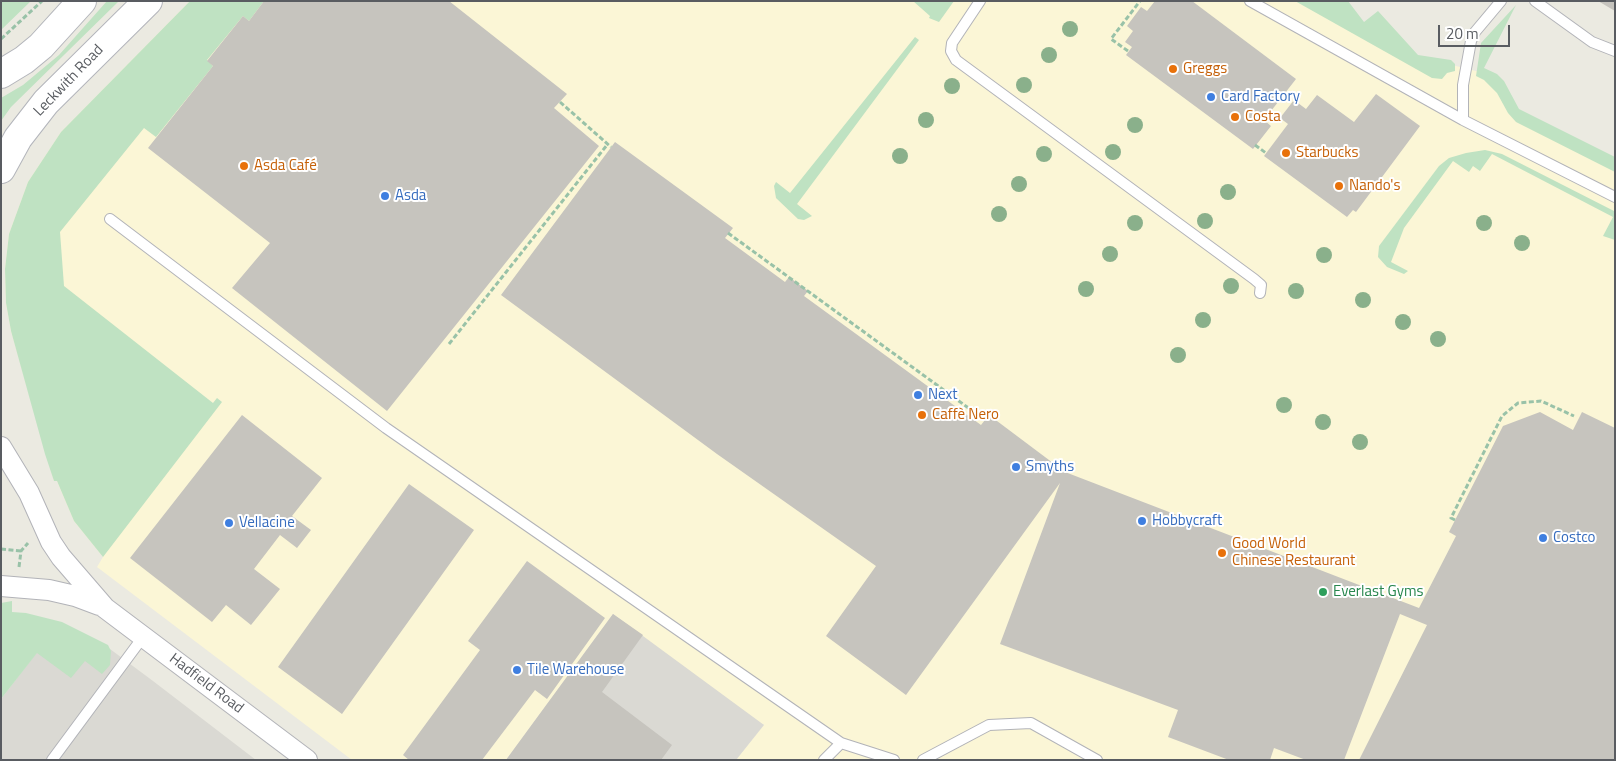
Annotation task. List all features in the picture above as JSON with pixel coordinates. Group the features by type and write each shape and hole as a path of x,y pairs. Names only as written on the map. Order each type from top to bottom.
{"main road":[{"path":"1,74 24,60 41,46 82,1"},
{"name":"Leckwith Road","path":"1,169 18,138 46,102 148,1"}],"street":[{"path":"1,447 29,493 56,550 73,573 105,608"},
{"path":"1,586 54,591 75,596 105,608"},
{"name":"Hadfield Road","path":"105,608 307,760"}],"lane":[{"path":"980,1 952,43 950,51 956,60 1254,279 1260,285 1260,293"},
{"path":"1250,1 1463,120 1615,197"},
{"path":"1463,120 1464,85 1470,41 1475,32 1501,1"},
{"path":"1535,1 1592,42 1615,51"},
{"path":"110,219 386,428 841,743 894,760"},
{"path":"52,760 143,637"},
{"path":"923,760 989,725 1031,723 1097,760"},
{"path":"824,760 841,743"}],"path":[{"path":"1,39 42,1"},
{"path":"1128,51 1111,39 1140,1"},
{"path":"449,344 609,146 560,102"},
{"path":"1256,146 1266,153"},
{"path":"728,233 985,420"},
{"path":"1455,520 1451,518 1502,416 1518,403 1541,401 1574,416"},
{"path":"1,549 21,552 18,574"}],"shaded area":[{"path":"190,1 1312,1 1436,71 1456,66 1476,71 1495,79 1518,113 1615,161 1615,760 736,760 764,724 506,760 352,760 97,567 103,557 74,521 57,481 54,481 11,331 6,303 5,269 9,234 28,182 61,132"},
{"path":"613,614 764,725 736,760 506,760"},
{"path":"110,649 256,760 1,760 1,699 37,652 85,661"}],"green space":[{"path":"1,1 31,1 1,30"},
{"path":"107,1 119,1 11,107 1,121 1,98 23,85 59,55"},
{"path":"190,1 264,1 249,21 243,16 207,60 213,66 156,137 144,128 60,232 64,286 213,403 217,398 222,402 103,557 74,521 57,481 54,481 45,454 11,331 6,303 5,269 9,234 28,182 61,132"},
{"path":"913,1 954,1 939,22 929,18 930,16"},
{"path":"1295,1 1348,1 1364,22 1378,11 1418,55 1451,60 1455,64 1455,71 1447,73 1442,79 1432,78"},
{"path":"1516,5 1484,68 1497,74 1504,81 1519,109 1615,157 1615,172 1516,122 1508,113 1497,93 1484,80 1476,76 1481,43"},
{"path":"915,37 919,40 797,204 812,216 804,220 798,219 776,198 774,186 776,182 790,193"},
{"path":"1485,150 1502,154 1614,211 1615,240 1603,236 1613,217 1492,154 1480,171 1473,166 1469,172 1453,161 1404,228 1391,262 1408,271 1404,274 1387,267 1378,257 1379,246 1439,166 1449,158"},
{"path":"12,601 12,612 26,613 62,622 108,645 111,651 110,665 102,674 85,661 71,678 37,653 1,699 1,603"}],"building":[{"name":"Asda","path":"264,1 449,1 567,94 554,108 599,146 387,411 232,288 270,243 148,148 213,66 207,61 243,16 249,21"},
{"path":"1155,1 1192,1 1296,79 1264,120 1271,126 1253,149 1126,55 1132,47 1125,42 1133,31 1127,26 1141,7 1147,11"},
{"path":"1598,1 1615,1 1615,11"},
{"path":"1376,94 1420,126 1356,212 1353,210 1347,217 1264,156 1288,124 1280,118 1294,100 1306,109 1317,95 1354,122"},
{"path":"615,142 733,228 725,238 785,282 789,277 808,291 804,296 981,425 989,415 1065,472 1419,608 1456,536 1449,532 1503,426 1540,412 1573,430 1582,412 1615,428 1615,760 1359,760 1427,625 1400,614 1344,760 1306,760 1274,748 1270,760 1229,760 1168,737 1178,710 1000,644 1060,483 906,695 826,636 876,566 717,454 501,295"},
{"name":"Vellacine","path":"242,415 322,478 292,516 311,530 297,548 280,535 254,569 280,589 251,625 226,605 212,622 130,558"},
{"path":"409,484 474,530 342,714 278,667"},
{"name":"Tile Warehouse","path":"527,561 605,618 547,699 535,690 482,760 409,760 403,755 480,650 468,641"},
{"path":"613,614 643,635 602,692 672,745 661,760 506,760"}],"place":[{"name":"Greggs","path":"1173,69"},
{"name":"Card Factory","path":"1211,97"},
{"name":"Costa","path":"1235,117"},
{"name":"Starbucks","path":"1286,153"},
{"name":"Asda Café","path":"244,166"},
{"name":"Nando's","path":"1339,186"},
{"name":"Asda","path":"385,196"},
{"name":"Next","path":"918,395"},
{"name":"Caffè Nero","path":"922,415"},
{"name":"Smyths","path":"1016,467"},
{"name":"Hobbycraft","path":"1142,521"},
{"name":"Vellacine","path":"229,523"},
{"name":"Costco","path":"1543,538"},
{"name":"Good World Chinese Restaurant","path":"1222,553"},
{"name":"Everlast Gyms","path":"1323,592"},
{"name":"Tile Warehouse","path":"517,670"}]}
